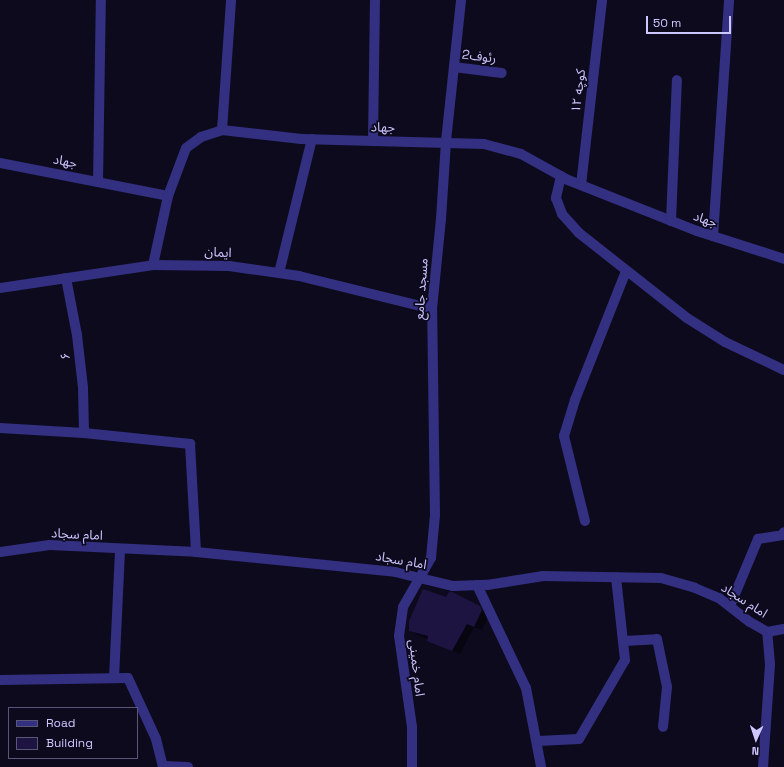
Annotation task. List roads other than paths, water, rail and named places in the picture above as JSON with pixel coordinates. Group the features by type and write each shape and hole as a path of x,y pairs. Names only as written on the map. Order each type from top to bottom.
{"street":[{"path":"98,182 101,0"},
{"path":"222,130 231,0"},
{"path":"373,141 375,0"},
{"name":"مسجد جامع","path":"419,576 431,558 435,514 432,309 442,219 446,141 461,0"},
{"name":"کوچه ۱۲","path":"581,185 602,0"},
{"path":"713,236 728,0"},
{"name":"رئوف2","path":"454,67 502,73"},
{"path":"671,221 677,80"},
{"name":"جهاد","path":"0,163 168,196 186,148 201,137 222,130 312,139 446,141 484,144 521,154 581,185 671,221 784,259"},
{"path":"279,273 312,139"},
{"path":"561,176 556,198 562,214 579,233 687,318 725,342 784,370"},
{"path":"153,265 168,196"},
{"name":"ایمان","path":"0,288 153,265 230,266 279,273 365,291 432,309"},
{"path":"585,521 564,436 575,400 626,271"},
{"name":"۶","path":"66,278 77,335 83,388 84,433"},
{"path":"0,428 84,433 190,444 196,552"},
{"path":"730,606 758,539 783,535 784,532"},
{"name":"امام سجاد","path":"0,552 50,545 120,550 196,552 357,567 419,576 453,586 477,585 543,576 661,578 695,588 719,598 767,632 784,629"},
{"path":"114,678 120,550"},
{"name":"امام خمینی","path":"412,767 412,727 399,636 403,607 419,576"},
{"path":"538,741 579,739 625,660 616,577"},
{"path":"477,585 526,688 538,741 541,767"},
{"path":"763,767 770,664 767,632"},
{"path":"624,641 657,639 667,687 664,727"},
{"path":"0,680 128,678 156,739 163,766 188,767"}]}
